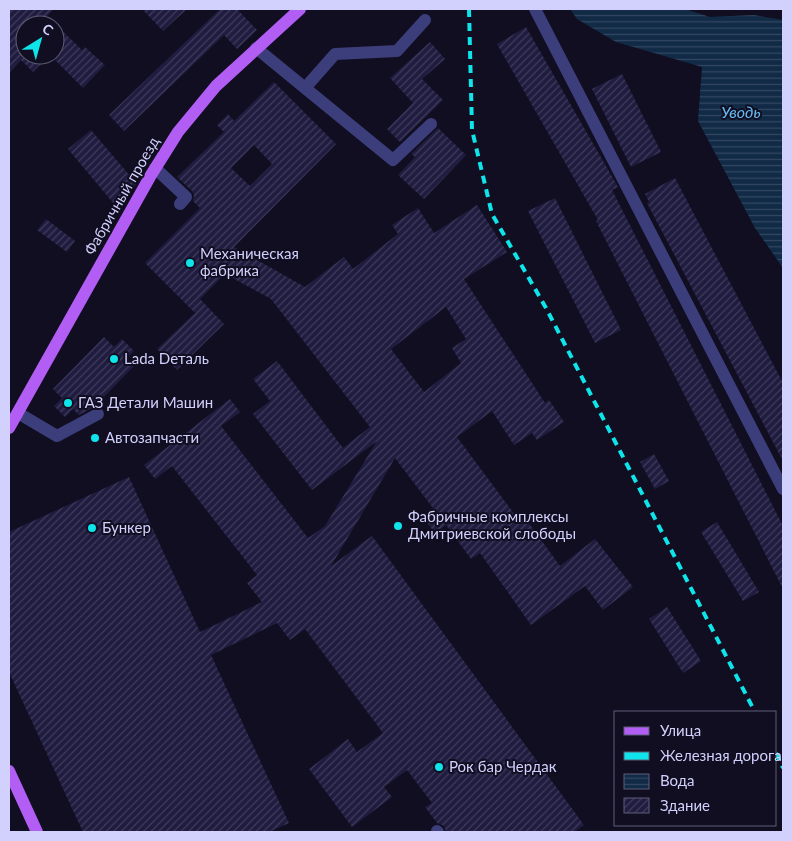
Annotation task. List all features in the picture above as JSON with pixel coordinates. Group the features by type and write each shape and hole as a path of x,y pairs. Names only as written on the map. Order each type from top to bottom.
{"main road":[{"name":"Фабричный проезд","path":"9,428 155,168 178,132 216,86 300,9"},
{"path":"9,771 37,832"}],"lane":[{"path":"535,9 783,489"},
{"path":"305,88 335,54 397,51 425,20"},
{"path":"256,48 393,160 431,124"},
{"path":"155,168 186,197 180,204"},
{"path":"18,413 57,436 98,414"}],"water":[{"name":"Уводь","path":"570,9 685,9 710,17 754,15 783,20 783,268 755,228 698,121 702,67 616,42 577,19"}],"building":[{"path":"9,9 54,9 48,15 15,15 16,65 9,73"},
{"path":"142,9 187,9 163,31"},
{"path":"220,9 237,9 257,30 237,49 224,35 124,131 109,115"},
{"path":"526,27 618,187 612,190 783,526 783,589 596,221 598,220 497,44"},
{"path":"65,33 82,50 85,47 105,65 83,88 60,65 65,65"},
{"path":"430,42 445,59 422,79 443,100 400,142 387,129 413,103 390,78"},
{"path":"26,65 40,65 33,72"},
{"path":"622,74 661,152 631,167 592,89"},
{"path":"274,82 336,144 234,247 305,287 344,257 353,269 398,234 392,225 418,208 434,233 477,205 507,252 464,279 545,403 549,400 564,422 537,440 532,433 514,445 492,411 457,437 521,523 526,519 560,566 595,539 633,587 603,610 585,586 531,625 480,553 471,559 446,525 435,533 425,520 436,512 395,458 331,566 372,536 584,825 574,832 446,832 444,826 437,823 425,807 432,803 407,770 384,787 392,797 352,827 309,769 348,739 357,752 383,733 305,629 290,640 277,623 211,655 289,823 269,832 83,832 9,672 9,532 129,477 200,632 262,602 247,583 257,575 172,466 155,479 144,465 230,399 240,412 221,426 308,538 325,526 377,441 312,490 253,414 270,401 253,379 277,361 343,448 370,427 271,299 225,274 200,299 224,324 177,370 157,349 195,313 145,263 200,208 193,201 194,195 192,191 177,177 224,132 217,125 228,114 234,121","holes":["254,145 272,164 250,186 231,168","446,307 466,339 452,348 461,363 424,392 391,349"]},
{"path":"438,128 466,155 424,199 398,175 415,157 411,154"},
{"path":"91,130 137,184 114,204 68,149"},
{"path":"675,178 783,383 783,461 647,203 649,202 645,194"},
{"path":"555,198 621,330 595,343 528,211"},
{"path":"46,219 75,241 67,252 37,230"},
{"path":"104,337 114,347 122,339 134,351 126,359 134,366 94,407 79,415 73,409 65,417 54,406 62,398 53,389"},
{"path":"654,454 669,481 655,489 640,462"},
{"path":"717,522 759,592 743,601 701,532"},
{"path":"667,607 701,661 683,673 649,619"}],"railway":[{"path":"469,9 472,130 492,214 546,308 754,711"},
{"path":"777,755 783,768"}],"place":[{"name":"Механическая фабрика","path":"190,263"},
{"name":"Lada Dеталь","path":"114,359"},
{"name":"ГАЗ Детали Машин","path":"68,403"},
{"name":"Автозапчасти","path":"95,438"},
{"name":"Фабричные комплексы Дмитриевской слободы","path":"398,526"},
{"name":"Бункер","path":"92,528"},
{"name":"Рок бар Чердак","path":"439,767"}]}
